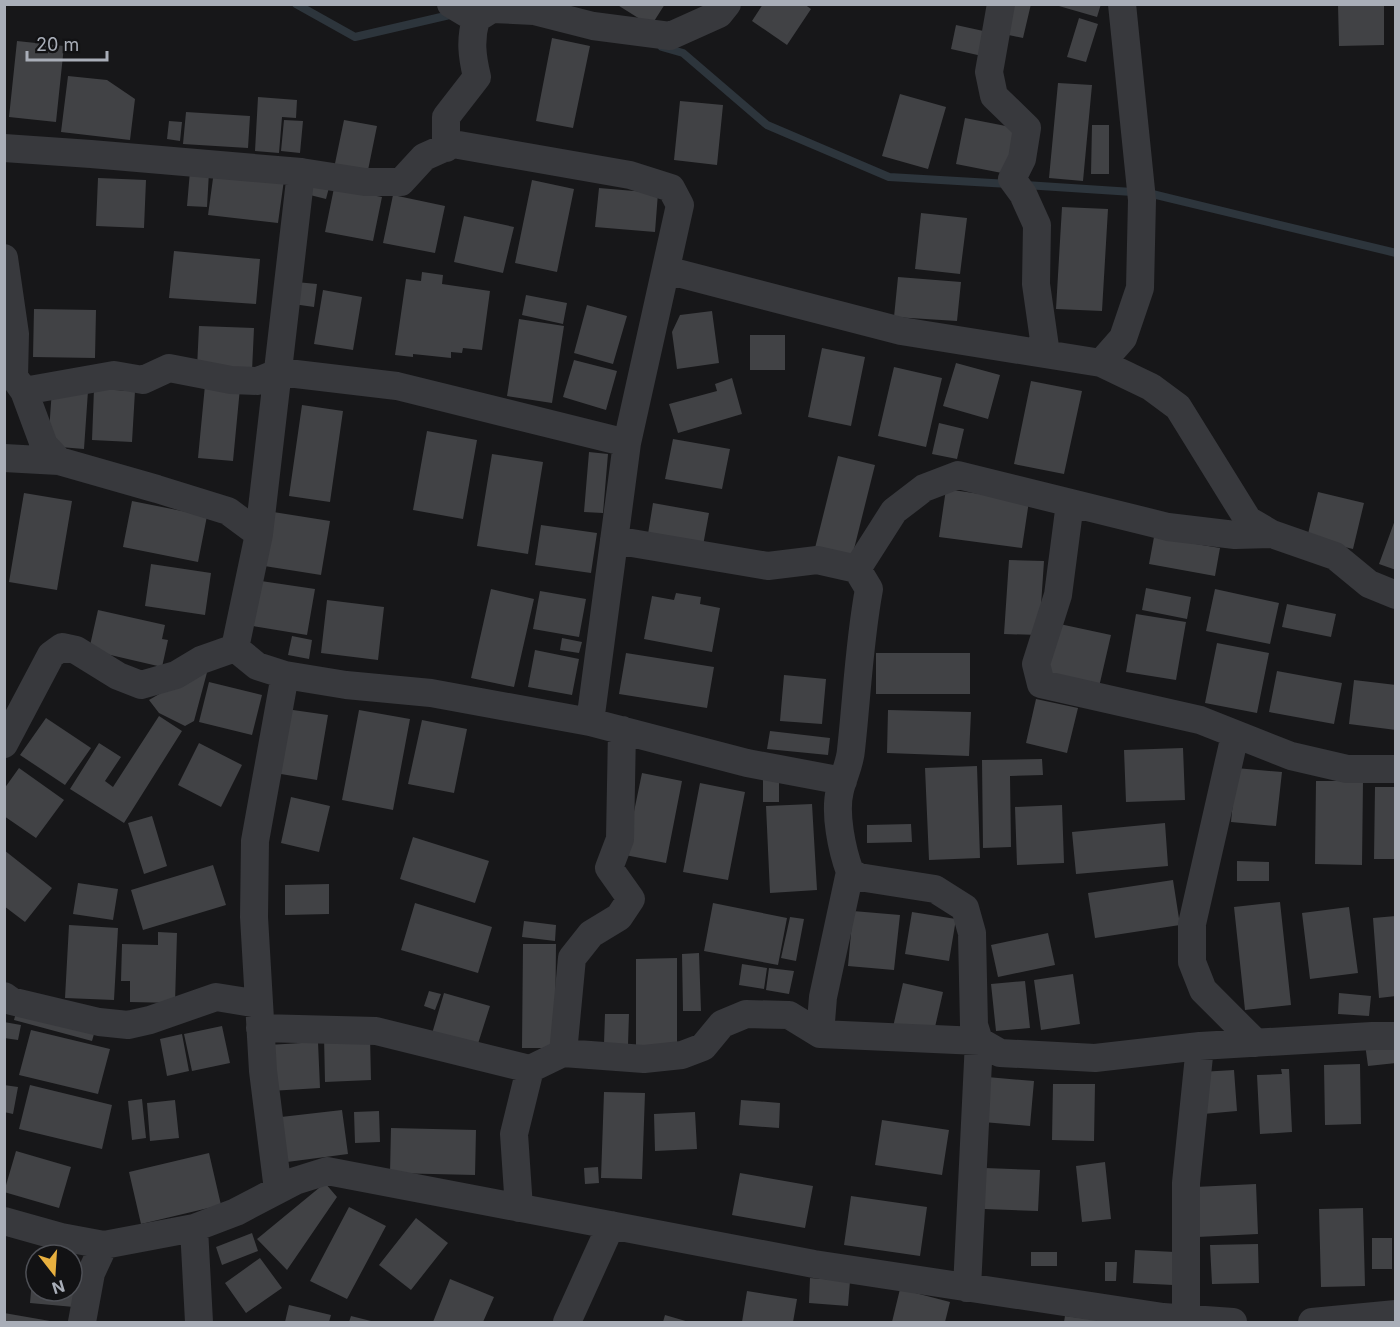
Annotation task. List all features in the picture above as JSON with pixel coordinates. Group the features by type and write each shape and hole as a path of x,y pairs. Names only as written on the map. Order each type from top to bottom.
{"street":[{"path":"451,4 476,19"},
{"path":"446,148 446,117 477,77 472,56 471,35 476,19 492,9 534,11 593,26 670,36 719,14 727,4"},
{"path":"1001,4 989,72 994,96 1027,128 1022,159 1012,178 1023,194 1037,225 1036,284 1046,354"},
{"path":"1101,363 1124,338 1140,288 1142,200 1122,4"},
{"path":"4,148 91,153 301,172 365,182 401,182 423,157 453,144 630,175 671,188 680,205 627,443 590,722"},
{"path":"235,648 259,534 301,172"},
{"path":"4,258 15,334 14,377 24,391 44,445 59,460"},
{"path":"666,270 901,331 1101,363 1150,387 1178,407 1248,520 1272,534 1335,556 1369,584 1395,595"},
{"path":"24,391 114,375 143,380 169,368 231,380 258,381 279,372 397,386 627,443"},
{"path":"4,458 59,460 228,511 259,534"},
{"path":"857,569 894,511 924,488 958,475 1168,527 1235,536 1272,534"},
{"path":"1070,503 1058,595 1036,664 1041,684 1200,720 1291,756 1347,769 1395,769"},
{"path":"614,540 768,566 817,560 857,569 869,589 861,630 851,753 839,792 839,818 849,873 823,997 820,1034"},
{"path":"4,744 51,655 62,647 76,650 118,676 141,684 176,675 201,660 235,648"},
{"path":"235,648 257,666 285,675 346,685 431,693 590,722 747,763 843,781"},
{"path":"278,1190 263,1071 259,1016 254,917 255,840 285,675"},
{"path":"563,1053 572,958 591,934 619,917 631,899 609,868 620,839 622,730"},
{"path":"1235,735 1192,924 1192,962 1203,990 1256,1043"},
{"path":"849,873 859,878 935,889 965,908 972,933 974,1025 979,1041 967,1288"},
{"path":"7,1003 99,1022 128,1025 150,1020 216,997 259,1016 376,1031 530,1069 563,1053 644,1059 682,1055 703,1047 722,1024 746,1014 789,1015 820,1034 979,1041 1000,1053 1095,1058 1200,1046 1395,1036"},
{"path":"1186,1319 1186,1183 1200,1046"},
{"path":"519,1208 514,1134 530,1069"},
{"path":"4,1221 61,1237 104,1245 194,1228 236,1212 295,1181 327,1172 814,1264 967,1288 1051,1312 1233,1323"},
{"path":"567,1323 611,1225"},
{"path":"194,1228 200,1323"},
{"path":"82,1323 91,1273 104,1245"},
{"path":"1312,1323 1395,1314"}],"building":[{"path":"616,4 665,4 651,26"},
{"path":"763,4 804,4 811,9 787,45 752,21"},
{"path":"1005,4 1031,4 1023,38 999,33"},
{"path":"1052,4 1101,4 1097,17"},
{"path":"1338,4 1384,4 1384,45 1339,46"},
{"path":"1079,18 1098,24 1086,62 1067,57"},
{"path":"956,25 988,32 982,56 951,49"},
{"path":"552,38 590,46 573,128 536,121"},
{"path":"17,41 64,46 56,122 9,117"},
{"path":"68,76 107,80 135,99 130,140 61,132"},
{"path":"1058,83 1092,85 1083,181 1049,178"},
{"path":"900,94 946,107 928,169 882,156"},
{"path":"258,97 297,100 296,118 282,117 279,153 255,151"},
{"path":"680,101 723,105 717,165 674,160"},
{"path":"186,112 250,116 248,148 183,144"},
{"path":"965,118 1016,128 1007,174 956,164"},
{"path":"284,120 303,121 300,153 281,151"},
{"path":"344,120 377,126 366,180 333,173"},
{"path":"169,121 182,122 180,141 167,139"},
{"path":"1092,125 1109,125 1109,174 1091,174"},
{"path":"190,171 209,172 207,207 187,206"},
{"path":"214,171 284,180 278,223 208,215"},
{"path":"315,176 331,180 326,199 310,195"},
{"path":"98,178 146,180 144,228 96,226"},
{"path":"532,180 574,189 557,272 515,263"},
{"path":"334,188 382,197 373,241 325,232"},
{"path":"599,188 658,193 655,232 595,227"},
{"path":"393,195 445,206 435,253 383,243"},
{"path":"1062,207 1108,209 1102,311 1056,309"},
{"path":"921,213 967,218 960,274 915,269"},
{"path":"464,216 514,227 503,273 454,262"},
{"path":"174,251 260,259 256,304 169,298"},
{"path":"422,272 443,275 442,284 490,291 482,350 463,348 462,353 451,352 451,358 413,354 413,357 395,355 406,279 421,281"},
{"path":"898,277 961,282 957,321 894,317"},
{"path":"296,282 317,284 314,307 293,304"},
{"path":"323,290 362,297 353,350 314,344"},
{"path":"526,295 567,303 563,324 522,315"},
{"path":"587,305 627,316 613,364 574,353"},
{"path":"34,309 96,310 95,358 33,357"},
{"path":"712,311 719,363 677,369 672,332 680,315"},
{"path":"519,319 564,326 552,403 507,396"},
{"path":"199,326 254,328 252,371 197,368"},
{"path":"750,335 785,335 785,370 750,370"},
{"path":"822,348 865,357 851,426 808,417"},
{"path":"574,360 617,371 606,410 563,397"},
{"path":"956,363 1000,375 988,419 943,406"},
{"path":"894,367 942,378 926,447 878,436"},
{"path":"732,378 742,414 678,433 669,404 717,391 715,384"},
{"path":"1031,381 1082,391 1064,474 1014,464"},
{"path":"205,385 240,388 233,461 198,458"},
{"path":"52,389 88,391 84,449 48,446"},
{"path":"94,389 135,391 132,442 92,440"},
{"path":"302,405 343,411 330,502 289,496"},
{"path":"939,423 964,429 957,459 932,454"},
{"path":"427,431 477,440 463,519 413,510"},
{"path":"673,439 730,449 722,489 665,479"},
{"path":"589,452 608,454 603,513 584,512"},
{"path":"492,454 543,462 528,554 477,546"},
{"path":"838,456 875,465 851,561 814,552"},
{"path":"946,489 1029,501 1022,548 939,537"},
{"path":"1318,492 1364,503 1353,549 1307,538"},
{"path":"24,493 72,501 57,590 9,582"},
{"path":"132,501 207,516 198,562 123,547"},
{"path":"653,503 709,513 702,551 647,540"},
{"path":"267,511 330,521 321,575 258,565"},
{"path":"1396,520 1396,570 1379,564"},
{"path":"541,525 597,533 591,573 535,565"},
{"path":"1154,537 1220,548 1215,576 1149,564"},
{"path":"1009,560 1044,561 1039,635 1004,634"},
{"path":"151,564 211,573 205,615 145,606"},
{"path":"261,581 315,589 307,635 253,626"},
{"path":"1146,588 1191,597 1187,619 1142,610"},
{"path":"491,589 534,599 514,687 471,678"},
{"path":"1215,589 1279,603 1270,644 1206,631"},
{"path":"540,591 586,599 579,637 533,629"},
{"path":"676,593 701,597 700,604 720,608 712,652 644,639 652,596 674,600"},
{"path":"327,600 384,607 378,660 321,653"},
{"path":"1287,604 1336,614 1331,637 1282,627"},
{"path":"98,610 165,625 162,639 168,640 162,667 89,650"},
{"path":"1136,614 1186,622 1176,680 1126,672"},
{"path":"1055,623 1111,635 1099,687 1043,675"},
{"path":"292,636 312,640 309,659 288,655"},
{"path":"562,638 582,642 579,653 560,650"},
{"path":"1217,643 1269,653 1257,713 1205,703"},
{"path":"535,650 579,659 572,695 528,687"},
{"path":"626,653 714,667 707,708 619,694"},
{"path":"876,653 970,653 970,694 876,694"},
{"path":"209,665 194,721 185,726 159,713 149,700"},
{"path":"1277,671 1342,683 1334,724 1269,712"},
{"path":"784,675 826,679 822,724 780,721"},
{"path":"1354,680 1396,685 1396,730 1349,724"},
{"path":"209,682 262,695 252,735 199,722"},
{"path":"1036,699 1078,708 1067,753 1026,743"},
{"path":"286,709 328,715 317,780 275,773"},
{"path":"359,710 410,719 393,810 342,800"},
{"path":"888,710 971,712 969,756 887,753"},
{"path":"159,716 182,731 124,823 70,789 99,743 121,757 105,781 113,787"},
{"path":"46,718 91,748 65,785 20,755"},
{"path":"422,720 467,729 454,793 408,784"},
{"path":"770,731 830,738 828,755 767,749"},
{"path":"199,743 242,765 221,807 178,785"},
{"path":"1183,748 1185,800 1126,802 1124,750"},
{"path":"1042,759 1043,775 1010,776 1011,847 983,848 982,760"},
{"path":"977,766 980,858 929,860 925,768"},
{"path":"19,768 64,800 36,838 4,816 4,789"},
{"path":"1236,768 1282,772 1276,826 1231,822"},
{"path":"642,773 682,781 666,863 625,855"},
{"path":"763,780 779,780 779,802 763,802"},
{"path":"1316,781 1363,781 1362,865 1315,864"},
{"path":"700,783 745,792 728,880 683,872"},
{"path":"1375,787 1396,787 1396,859 1374,859"},
{"path":"291,797 330,806 319,852 281,843"},
{"path":"812,804 817,890 770,893 766,806"},
{"path":"1062,805 1064,863 1017,865 1015,807"},
{"path":"152,816 167,866 144,874 128,823"},
{"path":"1165,823 1168,866 1076,874 1072,832"},
{"path":"911,824 912,842 867,843 867,825"},
{"path":"413,837 489,861 475,903 400,879"},
{"path":"4,850 52,888 25,922 4,906"},
{"path":"1237,861 1269,862 1269,881 1237,881"},
{"path":"213,865 226,905 143,930 131,890"},
{"path":"1173,880 1180,925 1095,938 1088,893"},
{"path":"78,883 118,889 113,920 73,914"},
{"path":"329,884 329,914 285,915 285,885"},
{"path":"1280,902 1291,1005 1245,1010 1234,907"},
{"path":"415,903 492,927 478,973 401,950"},
{"path":"713,903 787,918 778,965 704,951"},
{"path":"1349,907 1358,973 1310,979 1302,913"},
{"path":"853,911 900,915 894,970 848,966"},
{"path":"912,912 956,919 949,961 905,954"},
{"path":"1396,916 1396,996 1379,998 1373,918"},
{"path":"790,917 804,919 796,961 781,958"},
{"path":"524,921 556,925 555,941 522,937"},
{"path":"69,925 118,928 114,1000 65,998"},
{"path":"158,932 177,933 175,1003 130,1002 130,981 121,981 122,944 158,945"},
{"path":"1048,933 1055,965 998,977 991,945"},
{"path":"523,944 556,944 555,1048 522,1048"},
{"path":"699,953 701,1011 683,1011 682,954"},
{"path":"677,958 677,1046 636,1046 636,959"},
{"path":"742,964 767,968 764,989 739,985"},
{"path":"769,968 794,971 789,994 766,990"},
{"path":"1073,974 1080,1024 1041,1030 1034,980"},
{"path":"1025,981 1030,1028 996,1031 991,984"},
{"path":"903,983 943,992 933,1036 893,1027"},
{"path":"429,991 441,994 435,1010 424,1006"},
{"path":"444,993 490,1006 476,1050 431,1037"},
{"path":"1339,993 1371,996 1369,1016 1338,1014"},
{"path":"18,1005 96,1027 92,1041 14,1020"},
{"path":"605,1014 629,1014 628,1045 604,1044"},
{"path":"4,1022 21,1025 18,1040 4,1038"},
{"path":"222,1026 230,1063 192,1071 184,1034"},
{"path":"31,1030 110,1049 98,1094 19,1075"},
{"path":"182,1034 189,1071 167,1076 160,1039"},
{"path":"324,1036 370,1036 371,1080 325,1082"},
{"path":"1396,1040 1396,1063 1368,1066 1365,1044"},
{"path":"318,1042 320,1088 270,1091 268,1045"},
{"path":"1360,1064 1361,1124 1325,1125 1324,1065"},
{"path":"1281,1069 1289,1069 1292,1132 1260,1134 1257,1075 1282,1074"},
{"path":"1234,1070 1237,1111 1203,1114 1200,1072"},
{"path":"987,1077 1034,1081 1030,1126 983,1122"},
{"path":"1053,1084 1095,1084 1094,1141 1052,1140"},
{"path":"4,1085 18,1087 13,1114 4,1112"},
{"path":"30,1085 112,1105 102,1149 19,1129"},
{"path":"604,1092 645,1093 642,1179 601,1178"},
{"path":"142,1099 146,1138 132,1140 128,1101"},
{"path":"175,1100 179,1138 150,1141 147,1103"},
{"path":"741,1100 780,1103 779,1128 739,1125"},
{"path":"342,1110 348,1154 287,1162 281,1117"},
{"path":"379,1111 380,1142 355,1143 354,1112"},
{"path":"695,1112 697,1149 655,1151 654,1114"},
{"path":"882,1120 949,1130 942,1175 875,1165"},
{"path":"391,1128 476,1130 475,1175 390,1173"},
{"path":"16,1151 71,1167 59,1208 4,1192"},
{"path":"209,1153 221,1205 141,1224 129,1172"},
{"path":"1105,1162 1111,1219 1082,1222 1076,1166"},
{"path":"598,1167 599,1183 585,1184 584,1168"},
{"path":"985,1168 1040,1170 1038,1211 984,1209"},
{"path":"740,1173 813,1186 805,1228 732,1215"},
{"path":"325,1183 337,1197 287,1270 257,1239"},
{"path":"1256,1184 1258,1234 1197,1237 1195,1187"},
{"path":"851,1196 927,1207 920,1256 844,1245"},
{"path":"349,1207 386,1226 347,1299 310,1281"},
{"path":"1363,1208 1365,1286 1321,1287 1319,1209"},
{"path":"416,1218 448,1243 411,1290 379,1265"},
{"path":"252,1233 258,1251 222,1265 216,1247"},
{"path":"1372,1238 1392,1238 1392,1269 1372,1269"},
{"path":"1258,1244 1259,1283 1212,1284 1210,1245"},
{"path":"1135,1250 1175,1252 1173,1285 1133,1283"},
{"path":"1031,1252 1057,1252 1057,1266 1031,1266"},
{"path":"260,1258 282,1288 246,1313 225,1283"},
{"path":"1105,1262 1117,1262 1116,1281 1105,1281"},
{"path":"810,1278 850,1281 848,1306 809,1303"},
{"path":"450,1279 494,1297 483,1322 433,1322"},
{"path":"900,1289 950,1302 945,1322 892,1322"},
{"path":"747,1291 797,1299 793,1322 742,1322"},
{"path":"30,1303 74,1303 74,1307"},
{"path":"289,1305 331,1315 329,1322 285,1322"},
{"path":"4,1313 50,1321 50,1322 4,1322"},
{"path":"665,1315 689,1322 663,1322"},
{"path":"351,1316 375,1322 349,1322"},
{"path":"1065,1316 1112,1322 1064,1322"}],"waterway":[{"path":"296,4 355,37 454,14"},
{"path":"662,47 683,53 767,125 889,177 1009,184"},
{"path":"1025,185 1148,193 1396,253"}]}
